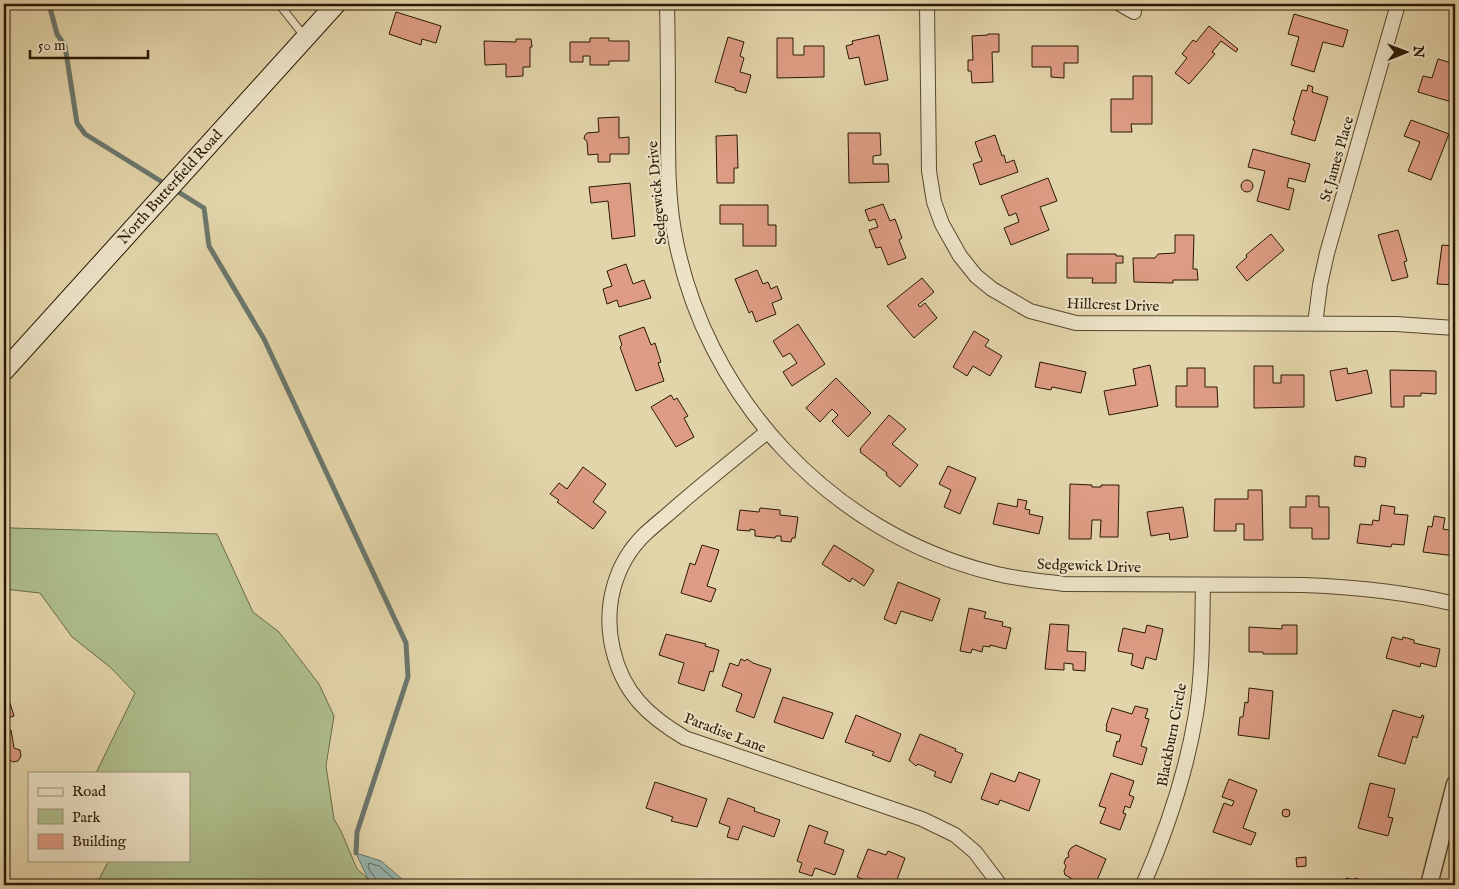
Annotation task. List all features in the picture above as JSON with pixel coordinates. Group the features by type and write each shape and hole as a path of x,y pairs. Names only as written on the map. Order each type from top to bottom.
{"main road":[{"name":"North Butterfield Road","path":"4,371 336,4"}],"street":[{"name":"Sedgewick Drive","path":"667,4 668,176 673,229 690,295 706,336 734,388 791,458 830,494 894,535 944,557 993,573 1064,584 1342,586 1422,596 1455,604"},
{"name":"Hillcrest Drive","path":"927,4 929,172 934,202 942,224 960,256 976,276 992,290 1030,311 1076,323 1396,324 1455,328"},
{"path":"1120,4 1134,12"},
{"name":"St James Place","path":"1316,324 1326,253 1398,4"},
{"name":"Paradise Lane","path":"768,432 706,481 644,535 620,570 615,580 610,603 610,637 615,660 622,678 647,711 660,723 685,738 922,819 955,835 975,852 1000,885"},
{"name":"Blackburn Circle","path":"1143,885 1165,834 1188,758 1196,713 1201,666 1203,584"},
{"path":"1428,885 1455,784"}],"lane":[{"path":"278,4 306,38"}],"green space":[{"path":"4,526 12,528 217,534 253,612 279,632 319,684 334,716 326,766 334,819 357,869 375,885 96,885 108,862 190,862 190,772 96,772 135,693 110,667 72,637 40,593 4,589"}],"water":[{"path":"356,853 381,861 409,885 375,885 367,877"}],"building":[{"path":"396,12 441,26 436,43 422,39 421,45 389,34"},
{"path":"1294,14 1348,30 1343,47 1323,42 1314,72 1291,65 1299,37 1288,34"},
{"path":"1209,26 1238,49 1236,52 1221,41 1212,52 1215,54 1189,84 1175,73 1187,58 1182,54 1193,40 1196,42"},
{"path":"999,34 999,52 992,52 993,82 972,83 971,71 968,71 968,60 973,60 972,36"},
{"path":"879,35 888,80 865,85 859,57 849,59 846,46 853,44 852,41"},
{"path":"728,37 744,42 740,56 744,58 740,72 751,75 746,93 715,82"},
{"path":"590,38 609,38 609,41 629,41 629,61 609,61 609,65 590,65 590,56 583,56 583,62 570,62 570,42 590,42"},
{"path":"777,38 793,38 793,55 804,55 804,46 824,46 824,77 777,78"},
{"path":"516,39 531,39 530,67 523,67 523,76 506,77 506,64 485,65 484,41 516,42"},
{"path":"1032,46 1078,46 1078,63 1064,63 1064,78 1051,77 1051,67 1032,67"},
{"path":"1438,59 1455,64 1452,86 1455,87 1455,103 1418,92 1423,76 1432,78"},
{"path":"1133,76 1152,76 1152,124 1131,124 1132,132 1111,132 1111,99 1133,99"},
{"path":"1308,85 1313,87 1312,92 1328,97 1315,141 1291,134 1302,90 1307,91"},
{"path":"619,117 619,138 629,137 629,154 610,154 610,162 598,162 598,154 588,155 587,141 584,139 585,135 587,133 599,132 598,118"},
{"path":"1411,120 1449,134 1431,180 1408,171 1420,142 1404,136"},
{"path":"848,133 880,133 881,155 873,156 873,164 888,164 889,182 849,183"},
{"path":"737,135 738,168 734,168 734,183 717,183 716,136"},
{"path":"995,135 1006,163 1014,160 1018,172 980,185 973,164 982,161 975,142"},
{"path":"1253,149 1310,164 1305,182 1289,178 1287,187 1294,189 1289,210 1257,201 1265,171 1248,167"},
{"path":"1048,178 1057,201 1040,207 1049,230 1011,245 1004,228 1019,222 1016,213 1009,216 1001,196"},
{"path":"1245,180 1249,180 1253,186 1249,192 1245,192 1241,188 1241,184"},
{"path":"630,183 635,236 612,239 608,201 591,203 589,187"},
{"path":"883,204 890,221 895,219 902,238 899,240 906,258 888,265 881,247 876,248 869,230 878,227 875,219 869,221 865,210"},
{"path":"720,205 768,205 768,225 776,225 776,246 743,246 743,224 720,224"},
{"path":"1398,230 1407,261 1404,262 1408,277 1392,281 1378,235"},
{"path":"1271,234 1284,250 1247,281 1236,267 1247,257 1246,255"},
{"path":"1175,235 1194,235 1193,269 1197,269 1198,280 1173,280 1173,283 1134,282 1133,258 1155,258 1158,254 1175,253"},
{"path":"1442,245 1455,246 1455,285 1437,284"},
{"path":"1067,254 1116,254 1116,256 1123,256 1123,263 1116,263 1116,283 1092,283 1093,278 1067,278"},
{"path":"626,264 633,284 644,280 651,298 619,307 617,300 607,304 603,289 612,286 607,271"},
{"path":"757,270 763,284 768,282 771,289 777,286 782,299 772,303 776,314 756,322 752,311 749,313 735,279"},
{"path":"922,278 934,292 918,305 920,307 925,303 937,318 914,338 887,306"},
{"path":"798,324 825,364 792,386 783,372 797,363 790,353 783,357 773,341"},
{"path":"644,327 651,345 655,343 661,362 658,363 664,381 636,391 620,347 622,345 619,336"},
{"path":"974,331 989,340 985,346 1002,356 990,376 973,366 967,376 953,367"},
{"path":"1040,362 1086,372 1081,393 1052,387 1051,390 1035,387"},
{"path":"1150,365 1158,406 1109,415 1104,391 1136,385 1133,369"},
{"path":"1254,366 1273,366 1273,383 1281,383 1281,375 1304,375 1304,407 1254,408"},
{"path":"1187,368 1205,368 1205,387 1217,387 1218,407 1176,407 1176,386 1187,386"},
{"path":"1347,368 1348,374 1367,370 1372,393 1336,401 1330,371"},
{"path":"1390,370 1436,371 1436,394 1421,393 1421,396 1404,396 1404,407 1391,407"},
{"path":"836,378 871,413 848,437 832,421 838,415 832,409 820,422 806,408"},
{"path":"671,395 674,400 677,398 688,416 684,418 694,437 676,447 651,407"},
{"path":"889,415 906,429 892,444 918,465 900,487 886,475 887,473 860,452 860,449"},
{"path":"1355,456 1366,458 1365,467 1354,466"},
{"path":"948,466 976,478 960,514 944,507 951,490 939,484"},
{"path":"583,467 606,484 593,502 606,512 593,529 557,502 559,500 550,494 559,483 567,489"},
{"path":"1070,484 1092,485 1092,487 1119,485 1118,537 1100,537 1101,520 1092,520 1091,539 1069,539"},
{"path":"1248,490 1262,490 1263,540 1244,540 1244,524 1236,524 1236,531 1214,531 1215,499 1248,499"},
{"path":"1306,496 1319,496 1319,507 1329,507 1329,539 1312,539 1312,528 1290,528 1290,507 1306,507"},
{"path":"1018,499 1027,501 1025,509 1030,510 1029,514 1043,517 1039,534 993,524 998,503 1017,507"},
{"path":"1381,505 1395,507 1394,514 1408,515 1404,545 1392,544 1391,547 1357,543 1360,524 1372,525 1373,520 1379,521"},
{"path":"1183,507 1188,537 1170,540 1169,533 1151,536 1147,512"},
{"path":"760,508 780,510 780,515 798,517 795,538 792,538 791,542 781,541 781,536 776,536 775,538 755,536 755,530 737,530 740,510 759,512"},
{"path":"1434,516 1445,518 1443,529 1455,531 1455,556 1423,552 1428,526 1432,527"},
{"path":"702,545 719,550 707,586 716,589 711,602 681,593 690,563 695,565"},
{"path":"834,545 874,570 864,586 852,578 850,582 822,564"},
{"path":"898,582 940,599 932,621 901,611 896,624 884,619"},
{"path":"969,608 986,612 984,618 1003,622 1002,626 1011,628 1006,649 990,645 990,647 983,646 982,652 972,649 971,653 960,651"},
{"path":"1050,624 1069,625 1067,651 1086,652 1085,671 1073,670 1073,664 1064,663 1064,670 1045,669"},
{"path":"1147,625 1163,629 1156,660 1146,657 1143,669 1131,665 1133,654 1118,651 1123,628 1145,633"},
{"path":"1282,625 1297,625 1297,654 1249,652 1249,627 1282,629"},
{"path":"666,634 706,644 705,646 719,650 713,672 710,671 704,691 678,683 684,663 659,655"},
{"path":"1392,637 1402,640 1403,637 1414,640 1414,643 1440,649 1436,667 1421,663 1420,667 1386,658"},
{"path":"741,659 745,661 747,659 771,669 754,718 736,711 742,694 722,686 730,663 738,666"},
{"path":"1249,688 1273,691 1269,739 1238,735 1240,717 1243,717 1245,702 1248,703"},
{"path":"4,696 6,704 10,703 14,716 4,719"},
{"path":"783,697 833,713 823,739 774,722"},
{"path":"1135,706 1148,709 1145,718 1149,719 1141,746 1147,748 1142,765 1113,756 1117,741 1119,742 1121,735 1106,731 1112,708 1132,714"},
{"path":"1393,710 1421,718 1422,715 1424,716 1417,738 1413,736 1405,764 1378,756"},
{"path":"856,715 901,734 890,762 872,755 874,752 845,742"},
{"path":"6,720 9,731 11,730 14,748 20,750 21,756 18,761 4,760 4,721"},
{"path":"920,734 956,749 955,751 963,754 951,783 934,776 936,772 918,764 916,766 909,760"},
{"path":"1019,772 1040,780 1029,811 1000,800 998,805 981,799 991,773 1015,782"},
{"path":"1111,773 1134,781 1129,795 1134,797 1130,808 1125,806 1123,813 1126,814 1120,830 1100,823 1106,808 1099,806"},
{"path":"1229,779 1257,790 1243,828 1256,833 1251,845 1213,832 1224,803 1232,806 1234,801 1222,797"},
{"path":"655,782 707,799 697,827 671,821 673,817 646,808"},
{"path":"1370,783 1395,789 1388,817 1393,818 1388,836 1358,828"},
{"path":"728,798 755,808 754,811 780,820 774,837 743,826 738,840 727,837 730,827 719,823"},
{"path":"1286,809 1290,813 1286,817 1282,813"},
{"path":"809,825 828,832 824,843 844,850 835,875 815,868 812,876 799,872 802,863 797,861"},
{"path":"1076,845 1106,859 1095,885 1067,885 1071,878 1065,875 1066,866 1064,863 1066,858 1069,857 1068,853 1071,848"},
{"path":"868,849 886,855 888,851 905,858 895,885 878,885 857,877"},
{"path":"1306,857 1306,866 1297,867 1296,858"},
{"path":"1346,878 1355,880 1355,878 1377,885 1343,885"},
{"path":"1221,880 1221,885 1195,885 1195,881"}],"waterway":[{"path":"49,4 57,34 65,46 77,123 85,134 204,208 209,246 264,339 406,643 408,677 357,832 356,853"}]}
